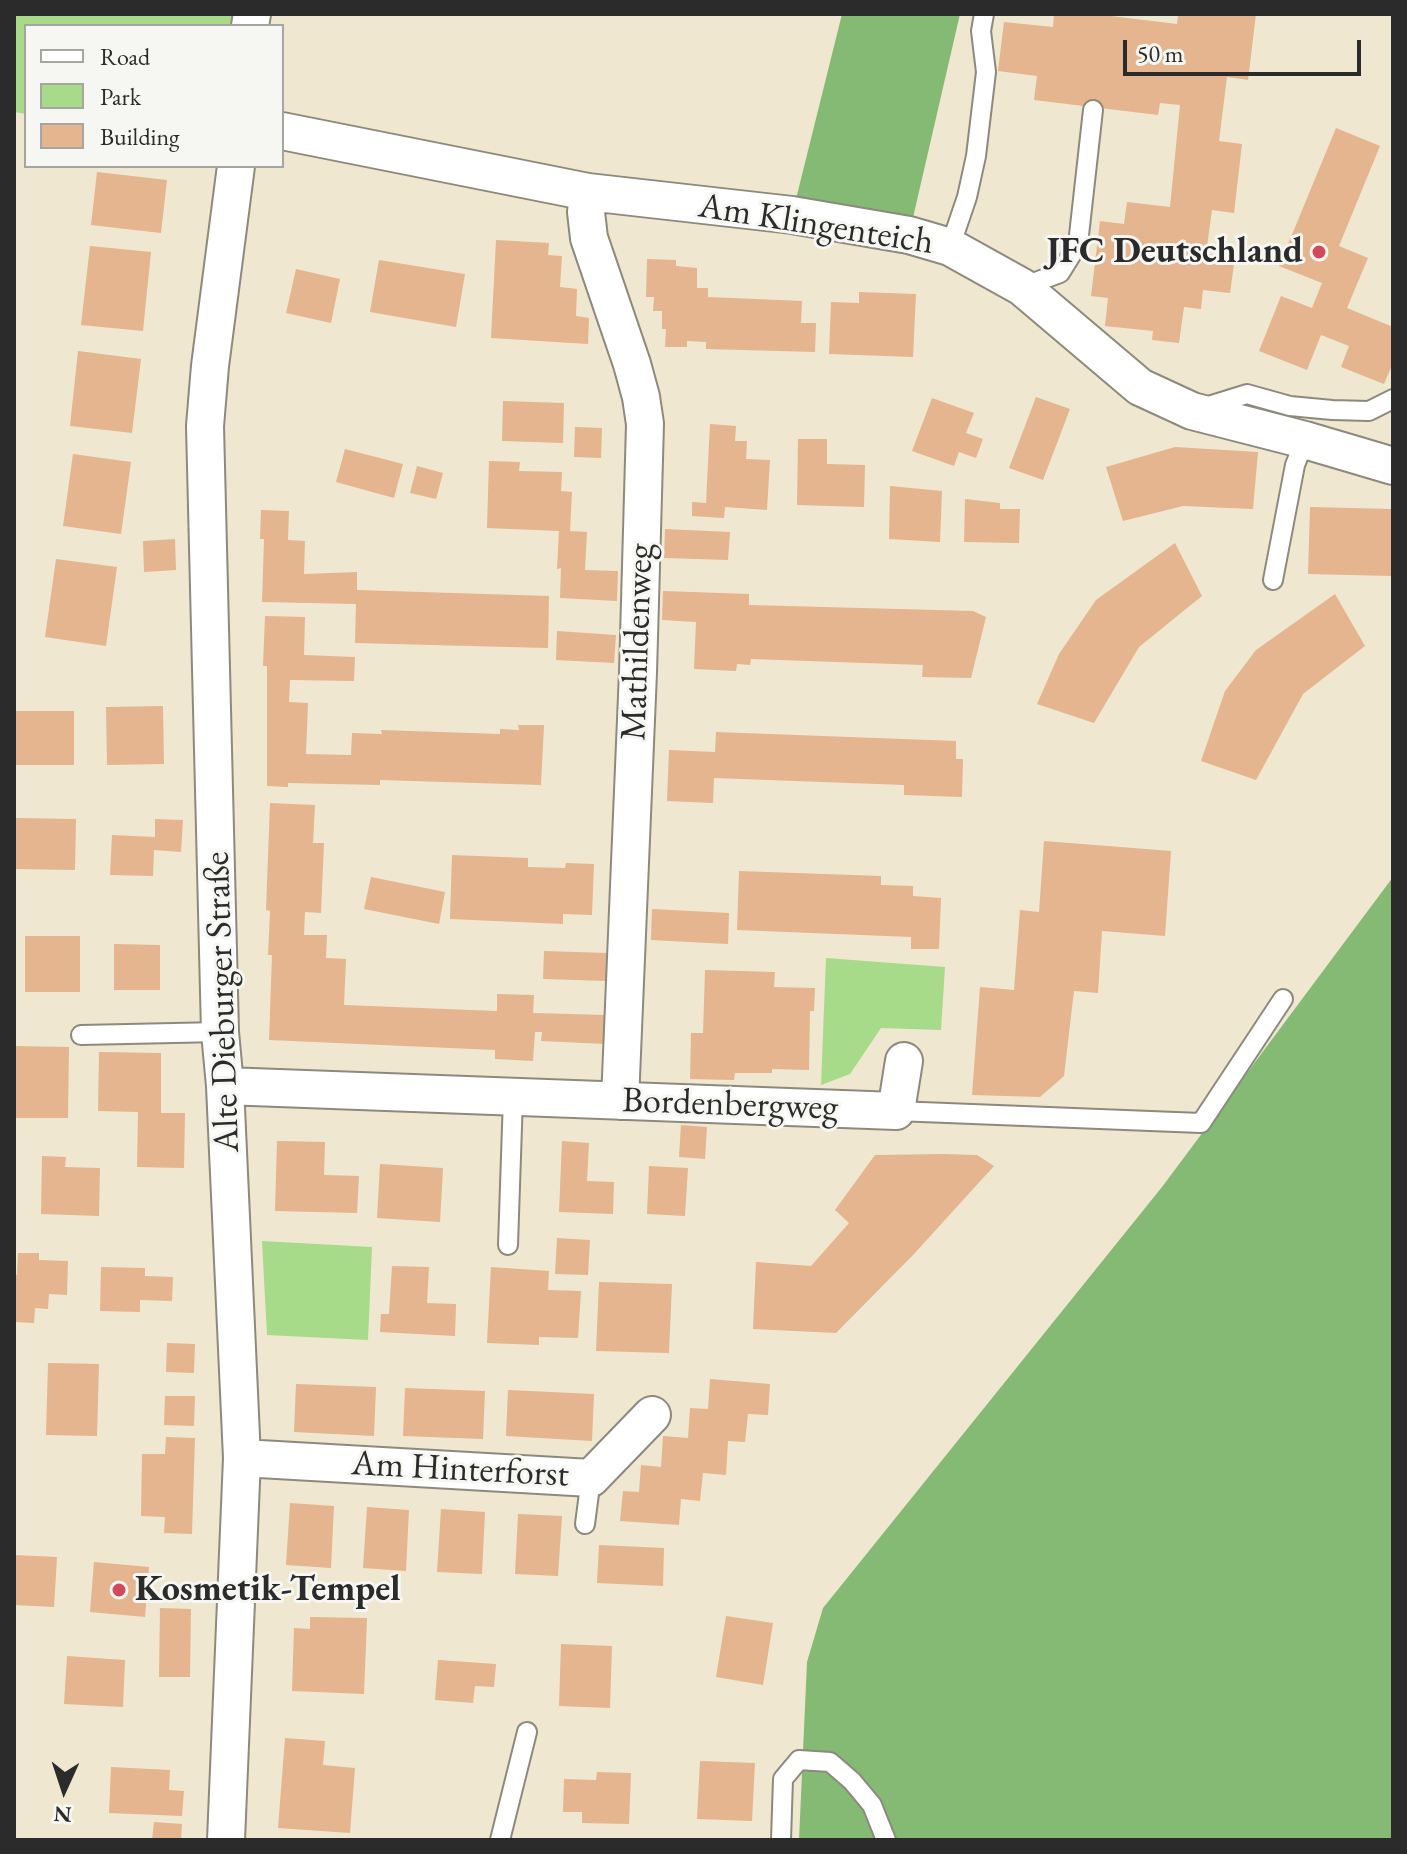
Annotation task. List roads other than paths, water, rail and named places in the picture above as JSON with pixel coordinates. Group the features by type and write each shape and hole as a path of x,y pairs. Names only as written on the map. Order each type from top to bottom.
{"street":[{"name":"Am Klingenteich","path":"284,131 588,192 792,215 909,235 950,247 1022,287 1140,387 1192,411 1393,466"},
{"name":"Alte Dieburger Straße","path":"226,1840 242,1458 220,1032 205,426 236,168"},
{"name":"Mathildenweg","path":"588,192 586,212 589,238 632,364 645,424 620,1101"},
{"path":"896,1111 904,1061"},
{"name":"Bordenbergweg","path":"225,1086 896,1111"},
{"name":"Am Hinterforst","path":"242,1458 591,1478 652,1415"}],"lane":[{"path":"950,247 967,197 976,156 986,72 981,31 984,14"},
{"path":"1022,287 1060,273 1078,244 1093,110"},
{"path":"1192,411 1247,394 1290,406 1332,410 1369,411 1393,399"},
{"path":"1273,580 1295,465 1305,440"},
{"path":"896,1111 1201,1123 1283,999"},
{"path":"81,1035 220,1032"},
{"path":"508,1245 513,1097"},
{"path":"585,1524 591,1478"},
{"path":"500,1840 527,1732"},
{"path":"781,1840 783,1779 799,1760 830,1762 852,1781 872,1805 886,1840"}],"place":[{"name":"JFC Deutschland","path":"1319,252"},
{"name":"Kosmetik-Tempel","path":"119,1590"}]}
